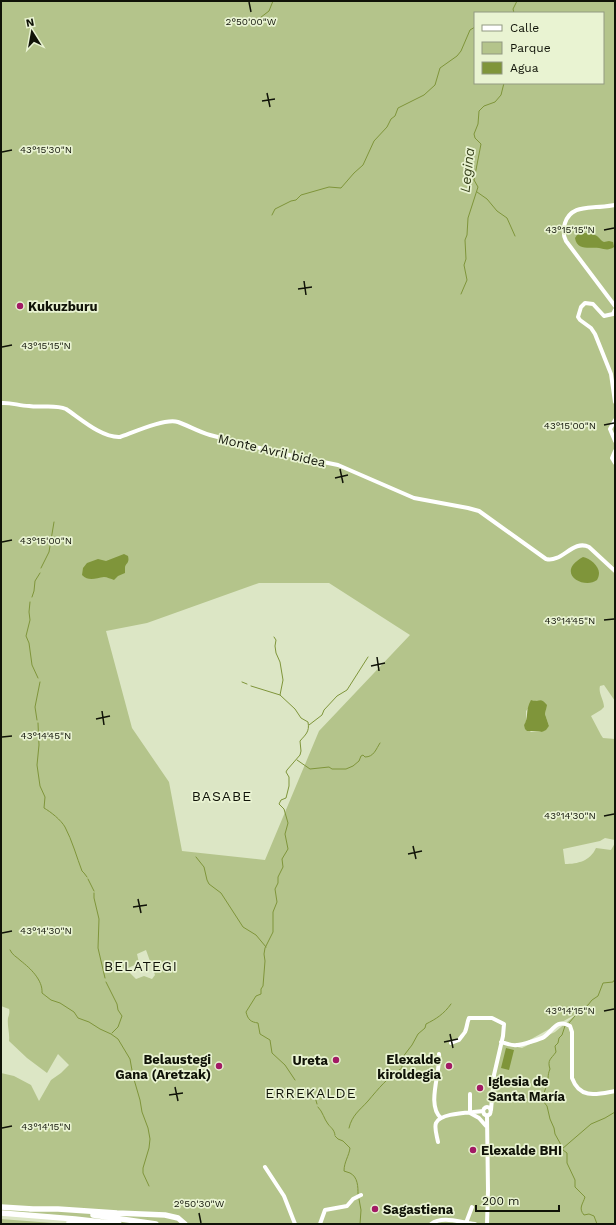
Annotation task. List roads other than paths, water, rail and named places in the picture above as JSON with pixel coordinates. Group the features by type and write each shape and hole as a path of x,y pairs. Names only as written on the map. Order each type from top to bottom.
{"highway":[{"path":"1,1207 85,1214 156,1224"},
{"path":"30,1209 58,1209 165,1215 178,1218 185,1224"},
{"path":"1,1213 119,1224"},
{"path":"26,1215 84,1224"}],"street":[{"path":"615,205 576,210 566,219 564,227 566,241 615,306"},
{"path":"615,310 613,314 604,316 593,304 585,303 580,308 578,317 591,328 595,334 611,374 615,402"},
{"name":"Monte Avril bidea","path":"1,403 33,407 50,406 66,409 103,434 114,437 120,437 173,421 210,436 279,453 338,465 414,498 479,511 546,559 555,560 575,547 584,545 594,551 615,570"},
{"path":"615,420 610,429 615,441"},
{"path":"615,451 612,458 615,463"},
{"path":"438,1142 436,1125 441,1118 457,1114 490,1114 494,1075 504,1024 492,1018 468,1018 466,1031 459,1040 451,1043"},
{"path":"501,1042 513,1045 519,1044 544,1037 553,1026 567,1024 570,1026 572,1032 572,1078 576,1085 588,1094 615,1091"},
{"path":"438,1054 440,1062 435,1086 434,1106 436,1114 441,1118"},
{"path":"470,1094 470,1113"},
{"path":"487,1224 487,1126 483,1109 486,1107 490,1108 491,1110"},
{"path":"470,1113 479,1118 487,1126"},
{"path":"479,1118 484,1114"},
{"path":"265,1168 284,1196 295,1224"},
{"path":"320,1224 325,1210 348,1206 352,1199 361,1195"},
{"path":"466,1223 472,1206"},
{"path":"431,1224 437,1221 445,1220 474,1224"}],"water":[{"path":"585,233 596,235 604,242 613,242 614,247 606,249 581,247 576,242 575,238 577,235"},
{"path":"124,554 128,556 128,562 125,566 125,573 118,576 114,580 104,577 90,579 82,575 83,568 87,563 98,559 106,561"},
{"path":"583,557 596,565 599,570 597,580 591,583 579,581 571,574 571,569 575,563"},
{"path":"531,700 541,700 547,705 545,714 549,726 542,732 527,731 525,729 524,725"},
{"path":"506,1048 514,1050 509,1070 501,1068"}],"waterway":[{"path":"252,24 269,11 273,1"},
{"name":"Legina","path":"514,12 513,9 517,1"},
{"path":"272,215 275,209 296,200 301,195 329,187 341,188 363,165 374,141 387,127 391,119 395,116 398,108 424,95 435,85 440,68 457,56 461,51 470,30 474,28"},
{"name":"Legina","path":"461,294 467,280 464,265 466,259 465,240 467,235 468,218 478,187 474,180 481,144 475,138 474,134 478,124 479,111 484,106 495,102 501,95 504,84"},
{"path":"477,192 487,199 497,211 507,218 515,236"},
{"path":"41,568 49,552 54,522"},
{"path":"32,597 35,581 40,573"},
{"path":"30,602 30,620 26,636 29,643 32,665 38,678"},
{"path":"274,637 276,640 276,653 280,662 283,680 280,695 295,709 301,718 308,722 308,728 307,733 300,741 300,755 286,772 289,777 289,786 286,798 281,800 279,804 284,809 288,823 285,834 288,849 282,859 283,867 278,877 278,883 275,889 277,902 273,912 273,932 265,948 263,986 261,989 261,994 256,996 246,1012 250,1020 258,1023 260,1034 270,1040 272,1053 285,1065 295,1080"},
{"path":"309,725 322,715 324,710 337,696 347,690 368,657"},
{"path":"37,720 35,707 40,682"},
{"path":"242,682 247,684"},
{"path":"251,686 280,695"},
{"path":"38,723 39,745 37,765 40,786 45,797 44,808 56,816 65,827 82,871 87,877"},
{"path":"297,760 310,769 329,767 332,769 346,769 359,761 361,756 371,756 380,743"},
{"path":"196,857 204,867 209,884 221,893 243,927 256,935 266,947"},
{"path":"88,879 94,891"},
{"path":"94,893 99,919 98,948 105,978"},
{"path":"10,950 13,955 28,967 38,979 42,988 42,993 51,1000 60,1003 74,1012 78,1018 89,1022 118,1039 130,1059 133,1076 150,1139 143,1168 143,1173 149,1186"},
{"path":"569,1023 580,1010 598,996 603,983 613,982 615,979"},
{"path":"106,982 122,1016 118,1027 112,1033"},
{"path":"349,1128 357,1113 384,1083 402,1068 402,1058 418,1034 425,1028 426,1024 440,1016 451,1004"},
{"path":"565,1026 562,1035 555,1046 556,1052 549,1062 550,1069 543,1101 547,1106 555,1134 563,1150 567,1153 567,1163 575,1180 575,1187 585,1197 581,1210 582,1213 584,1215 589,1214 594,1216 597,1224"},
{"path":"310,1093 315,1097 317,1104"},
{"path":"318,1107 335,1135"},
{"path":"562,1149 591,1124 615,1112"},
{"path":"335,1136 350,1148 344,1171 355,1177 358,1194"},
{"path":"359,1199 361,1210 360,1224"}],"place":[{"name":"Kukuzburu","path":"20,306"},
{"name":"Ureta","path":"336,1060"},
{"name":"Belaustegi Gana (Aretzak)","path":"219,1066"},
{"name":"Elexalde kiroldegia","path":"449,1066"},
{"name":"Iglesia de Santa María","path":"480,1088"},
{"name":"Elexalde BHI","path":"473,1150"},
{"name":"Sagastiena","path":"375,1209"}],"district":[{"name":"BASABE","path":"222,796"},
{"name":"BELATEGI","path":"141,966"},
{"name":"ERREKALDE","path":"311,1093"}]}
